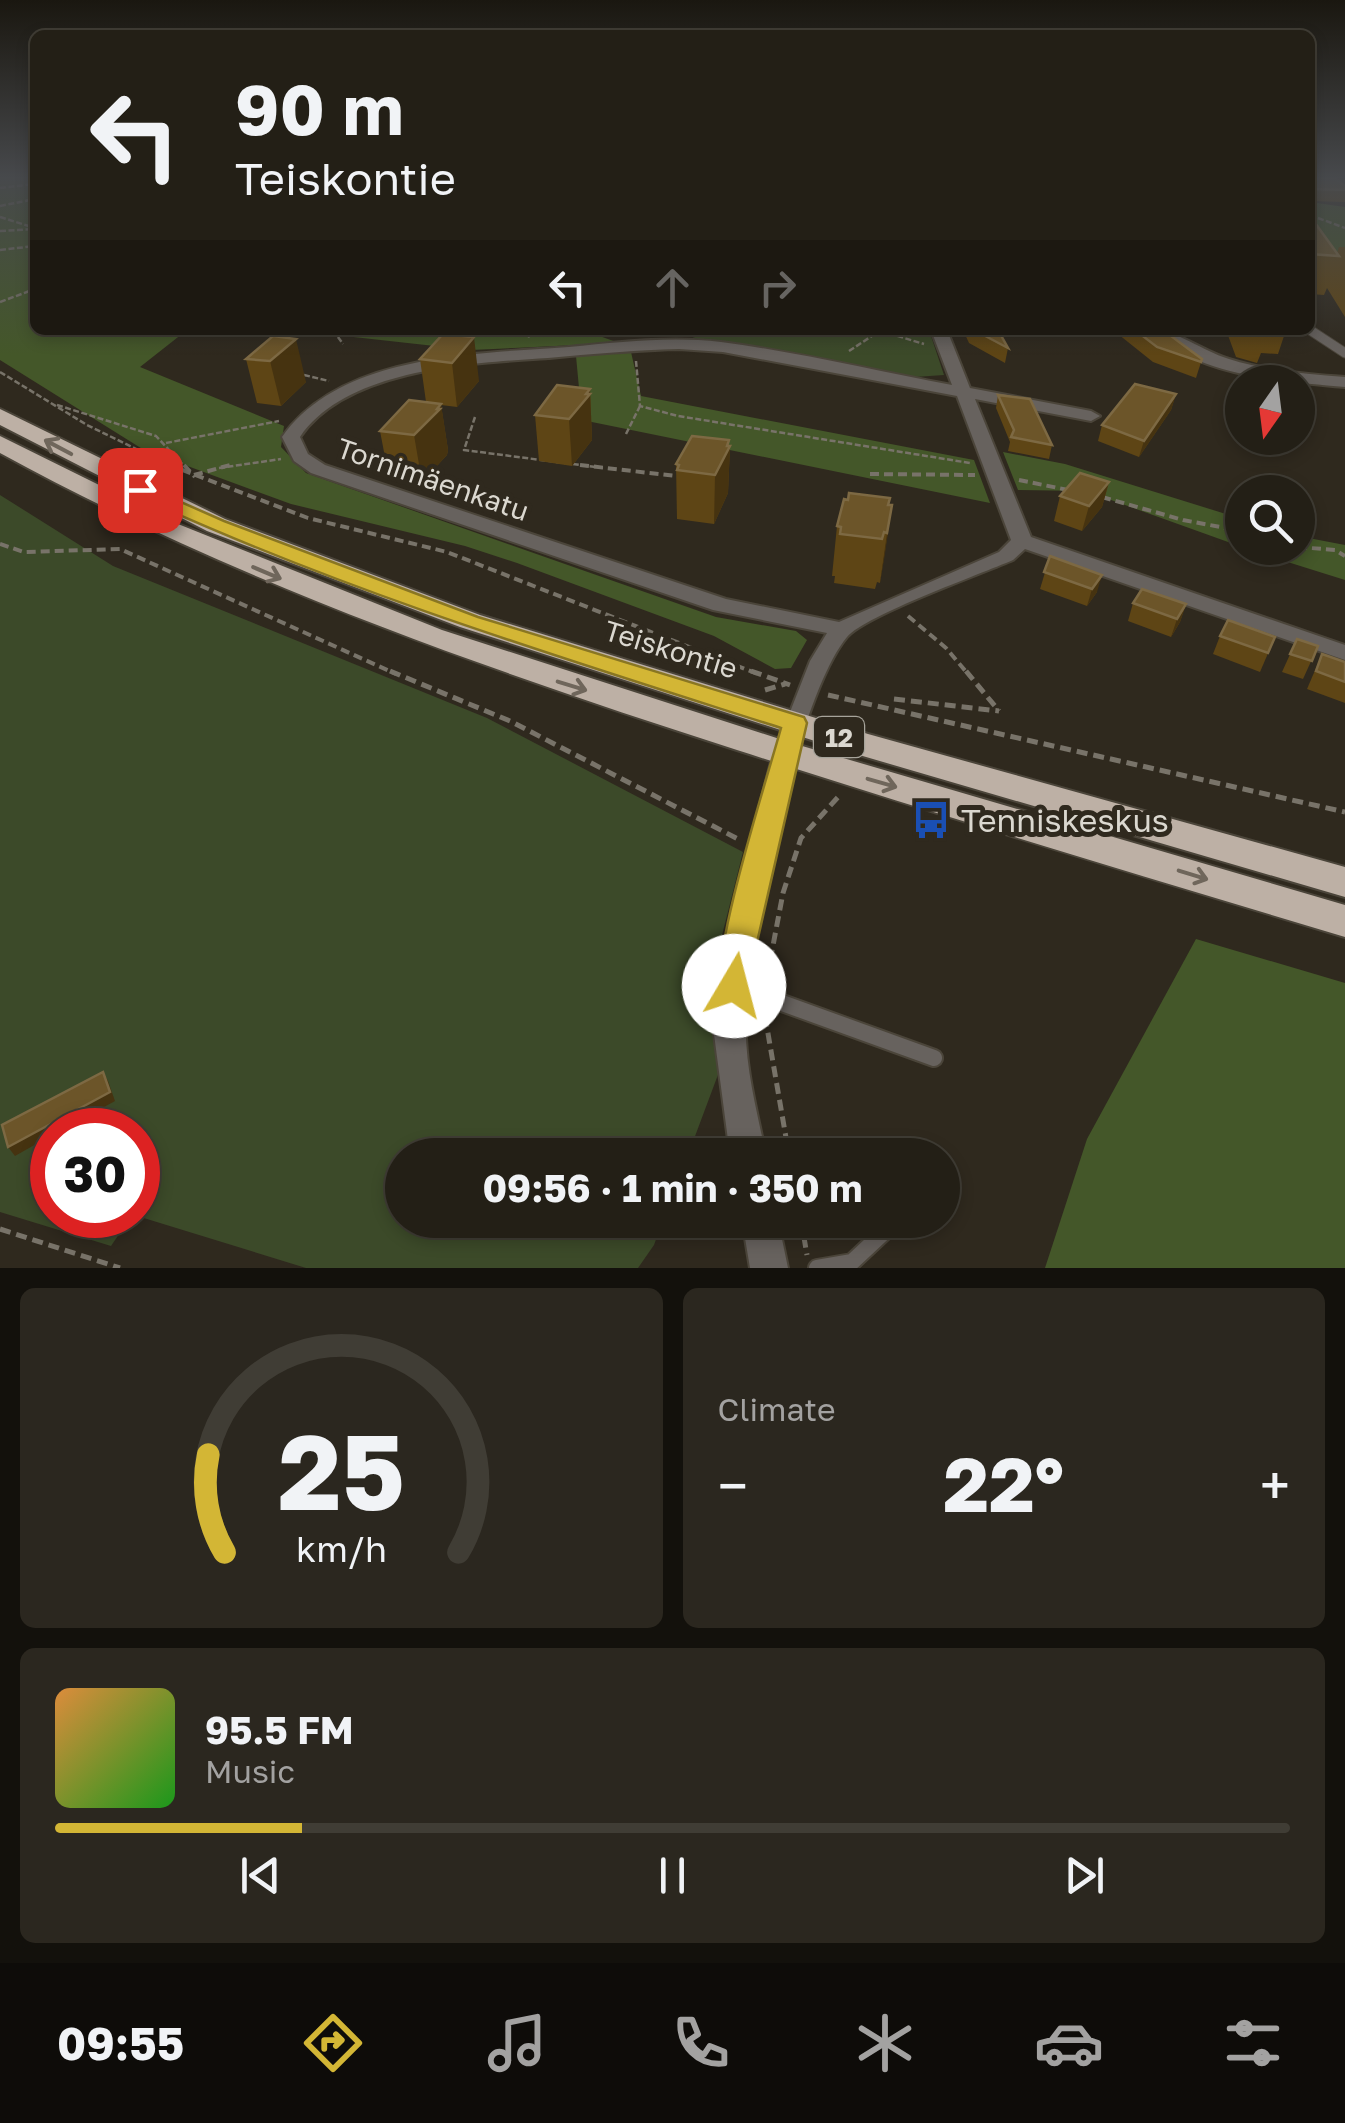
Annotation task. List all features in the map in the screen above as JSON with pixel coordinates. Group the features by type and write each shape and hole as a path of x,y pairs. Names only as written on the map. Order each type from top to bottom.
{"highway":[{"name":"Teiskontie","path":"0,416 140,490 338,573 791,738"},
{"name":"Teiskontie","path":"0,444 143,519 430,639 791,738 1345,920"},
{"name":"Teiskontie","path":"855,758 1345,882"}],"street":[{"path":"1166,335 1195,353 1259,374 1345,382"},
{"name":"Tornimäenkatu","path":"841,629 720,605 318,469 300,457 291,437 308,414 357,390 447,360 636,347 659,337 1092,416"},
{"path":"937,339 963,390 987,472 1020,527 1022,541"},
{"path":"746,1138 729,1022 739,943 791,738 841,629 1006,556 1022,541"},
{"path":"1022,541 1345,653"},
{"path":"763,1238 769,1268"}],"lane":[{"path":"1315,333 1345,353"},
{"path":"734,986 934,1058"},
{"path":"813,1268 852,1262 878,1238"}],"path":[{"path":"0,250 30,247"},
{"path":"0,302 30,291"},
{"path":"336,335 343,344"},
{"path":"818,364 825,356 856,349 875,335"},
{"path":"909,335 937,339"},
{"path":"626,434 640,406 636,347"},
{"path":"0,372 147,458 308,518 447,552 787,684 763,691"},
{"path":"298,374 357,390"},
{"path":"48,402 156,436 195,477"},
{"path":"640,406 884,452 923,453 1081,493"},
{"path":"164,444 308,414"},
{"path":"475,417 464,450 475,454 676,476"},
{"path":"195,477 226,466 300,457"},
{"path":"870,474 987,472"},
{"path":"1100,496 1225,528"},
{"path":"0,544 24,552 120,549 394,674 510,721 762,852"},
{"path":"1315,548 1335,550 1345,556"},
{"path":"894,699 999,712 946,648 908,616"},
{"path":"834,697 1201,774 1345,812"},
{"path":"786,1138 764,1020 783,894 802,838 839,796 876,708"},
{"path":"0,1230 120,1268"},
{"path":"806,1238 813,1268"}],"green space":[{"path":"0,237 30,237 30,335 181,335 140,367 284,426 281,447 306,473 716,617 796,631 807,640 791,668 775,669 714,636 517,563 465,546 291,504 144,450 0,360"},
{"path":"1315,237 1345,237 1345,263 1315,253"},
{"path":"335,335 597,335 619,343 471,350"},
{"path":"686,335 931,335 944,375 915,377"},
{"path":"631,352 641,396 974,460 990,503 582,420 576,356"},
{"path":"1003,452 1065,464 1225,514 1225,541 1086,491 1018,490"},
{"path":"0,495 113,566 487,718 743,852 711,979 719,1072 694,1138 385,1138 385,1238 657,1238 638,1268 306,1268 160,1223 160,1108 30,1108 30,1221 0,1212"},
{"path":"1315,539 1345,545 1345,580 1297,565 1315,565"},
{"path":"1196,939 1345,983 1345,1268 1045,1268 1087,1139"},
{"path":"85,1238 116,1238 111,1246"}],"building":[{"path":"1315,237 1325,237 1339,256 1315,254"},
{"path":"442,335 474,337 452,363 420,359"},
{"path":"983,335 1001,335 1008,348"},
{"path":"1141,335 1170,335 1202,359 1201,362 1157,347"},
{"path":"273,336 296,339 270,361 246,359"},
{"path":"1135,384 1176,394 1144,441 1102,425"},
{"path":"557,385 590,389 586,394 590,394 569,419 535,415"},
{"path":"998,395 1030,399 1052,445 1011,437 1014,430"},
{"path":"409,400 441,404 440,409 414,435 380,431"},
{"path":"692,436 729,440 730,446 715,475 677,470 676,464"},
{"path":"1080,473 1109,482 1089,506 1060,496"},
{"path":"849,493 890,498 887,533 882,539 840,534 841,527 837,526"},
{"path":"1050,556 1102,575 1092,589 1044,572"},
{"path":"1142,589 1186,604 1177,619 1133,603"},
{"path":"1228,620 1275,637 1268,653 1220,636"},
{"path":"1297,639 1318,646 1312,661 1290,654"},
{"path":"1322,654 1345,662 1345,682 1316,671"},
{"path":"103,1072 110,1092 80,1108 34,1108"},
{"path":"30,1110 30,1135 8,1147 2,1125"}],"place":[{"name":"Tenniskeskus","path":"931,820"}],"route":[{"path":"140,490 216,525 470,622 795,723 739,943 734,986"}]}
